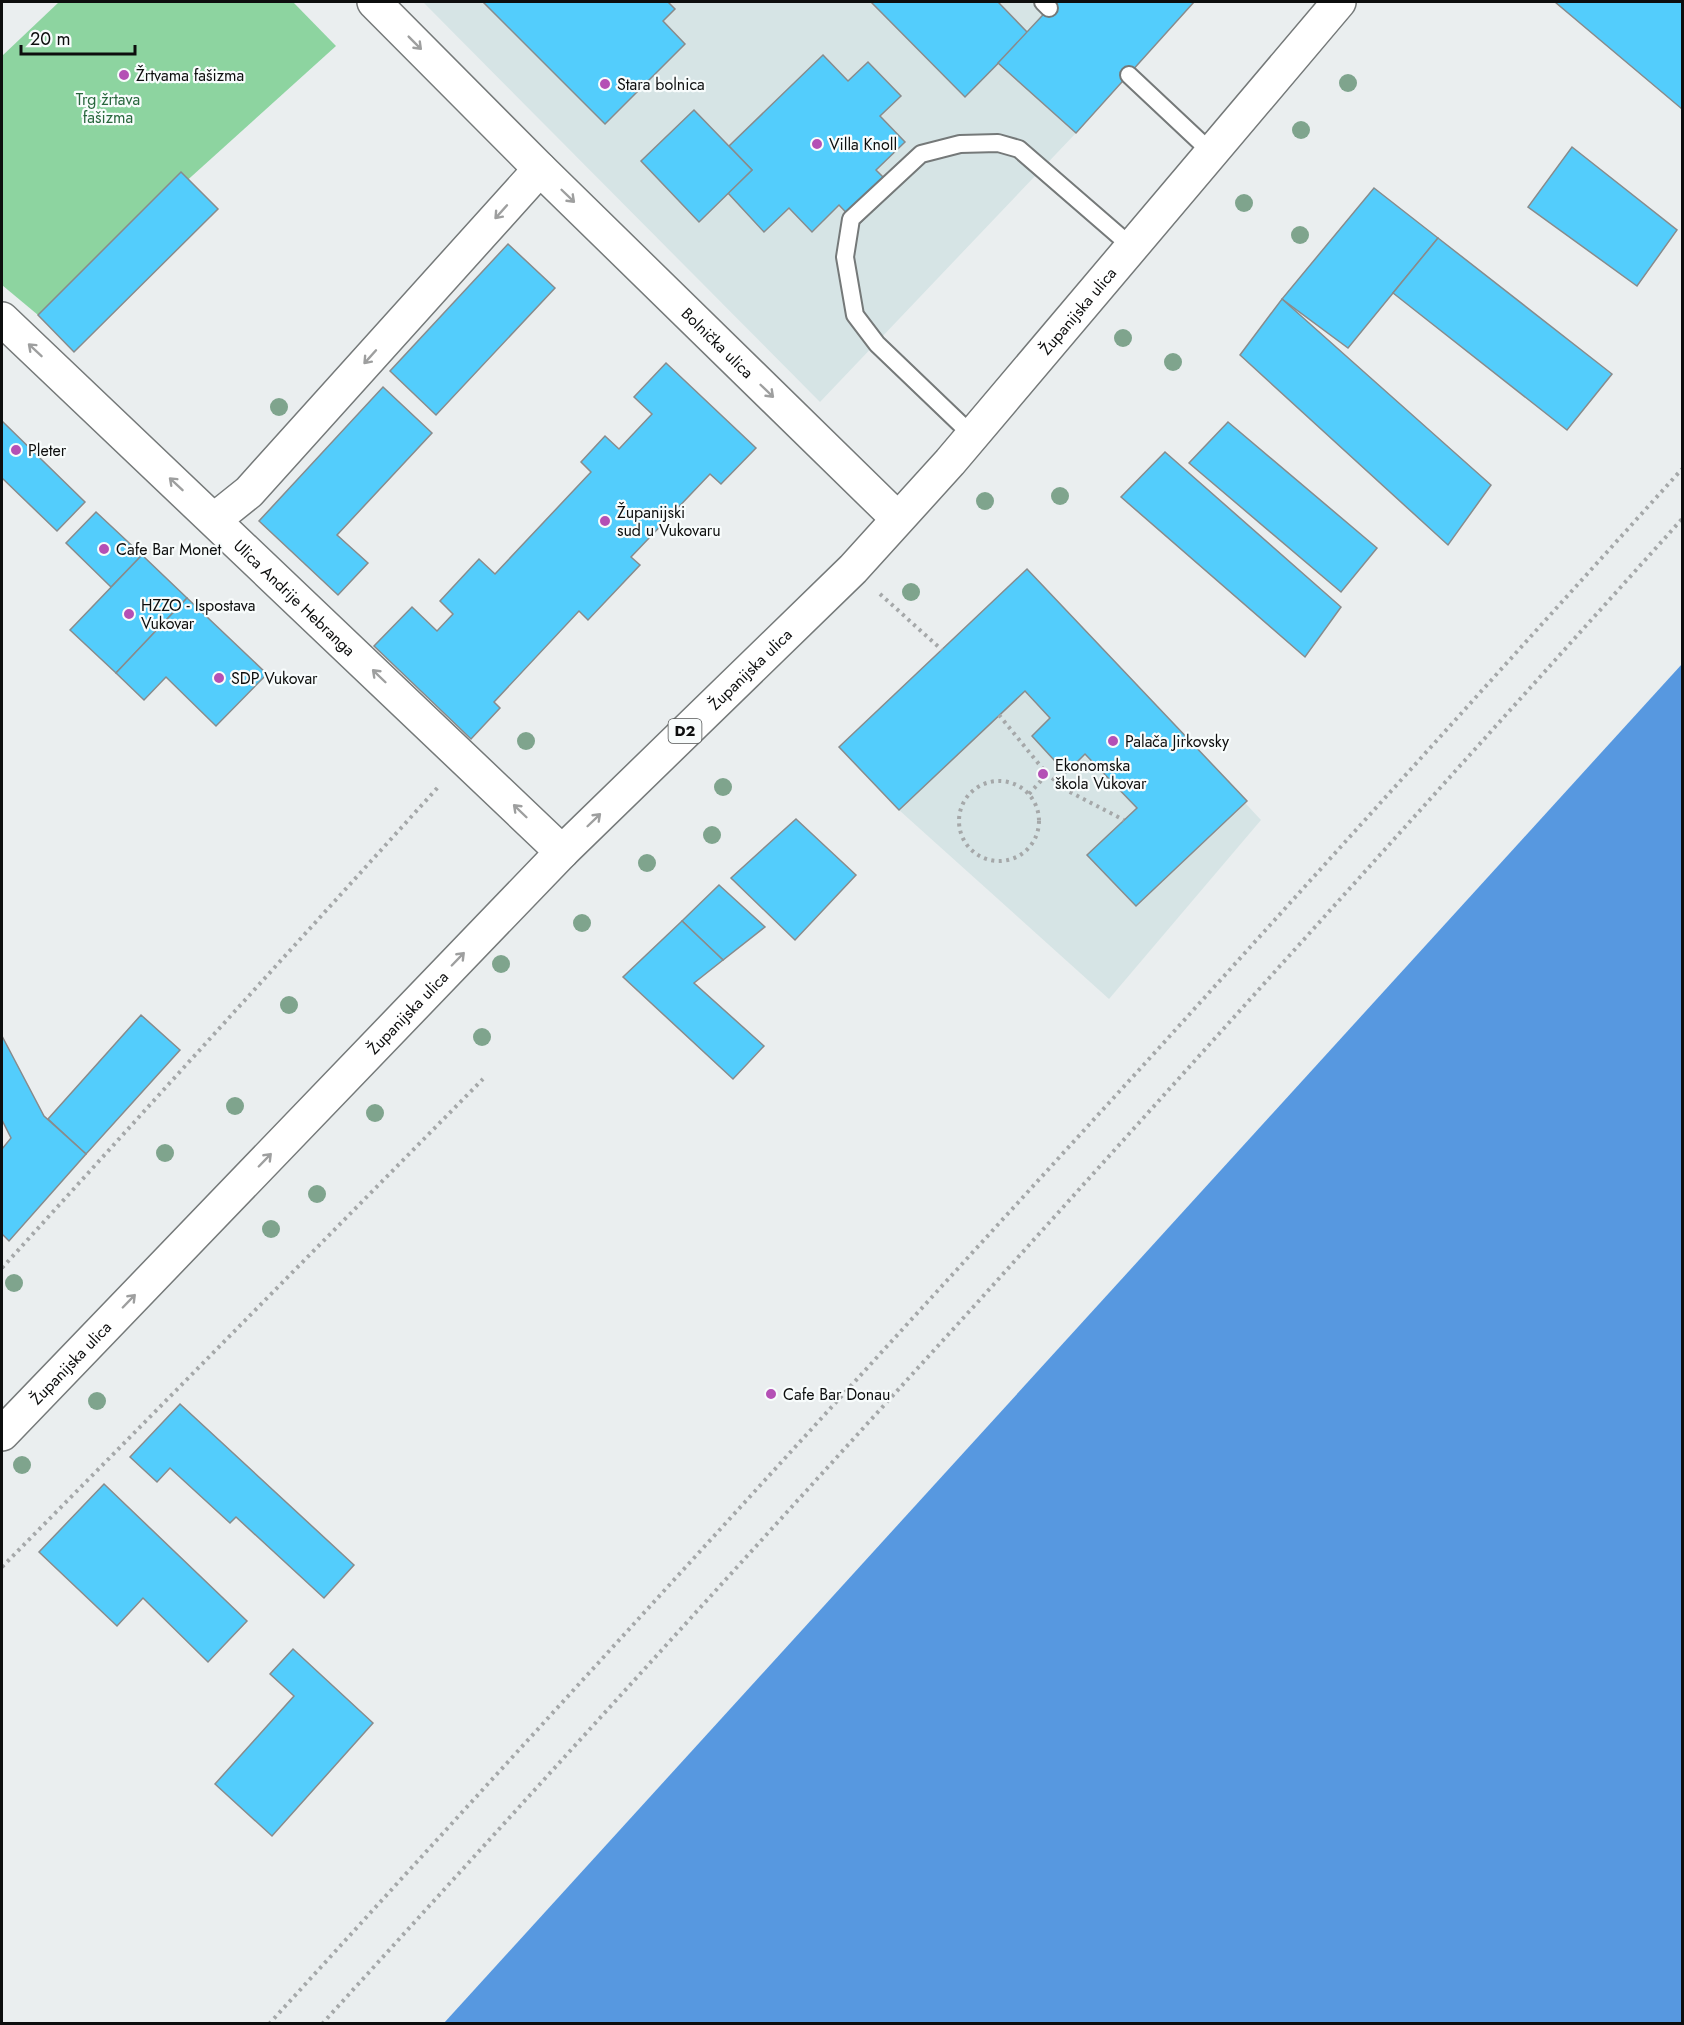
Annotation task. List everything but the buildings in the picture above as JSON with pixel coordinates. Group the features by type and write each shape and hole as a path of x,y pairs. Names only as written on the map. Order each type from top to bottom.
{"street":[{"name":"Bolnička ulica","path":"374,2 540,169 897,518"},
{"name":"Županijska ulica","path":"2,1434 562,852 853,569 973,436 1339,2"},
{"path":"214,520 249,492 540,169"},
{"name":"Ulica Andrije Hebranga","path":"2,319 562,852"}],"lane":[{"path":"1129,75 1211,152"},
{"path":"973,436 877,344 855,315 845,257 851,219 921,154 960,144 998,142 1018,149 1132,247"}],"path":[{"path":"269,2024 1151,1057 1683,469"},
{"path":"322,2024 968,1313 1683,519"},
{"path":"853,569 942,650"},
{"path":"999,715 1047,774 1068,791 1124,820"},
{"path":"2,1269 464,758"},
{"path":"1029,794 1047,774"},
{"path":"992,782 1012,783 1029,794 1037,808 1039,824 1034,840 1024,853 1008,860 992,860 976,854 964,841 959,825 961,808 969,794 980,786 992,782"},
{"path":"2,1567 483,1080"}],"shaded area":[{"path":"423,2 1194,2 1076,133 820,402"},
{"name":"Ekonomska škola Vukovar","path":"1027,569 1261,820 1109,999 899,810 839,747"}],"green space":[{"name":"Trg žrtava fašizma","path":"59,2 293,2 336,46 38,315 2,285 2,56"}],"water":[{"path":"1682,664 1682,2023 444,2023"}],"place":[{"name":"Žrtvama fašizma","path":"124,75"},
{"name":"Stara bolnica","path":"605,84"},
{"name":"Villa Knoll","path":"817,144"},
{"name":"Pleter","path":"16,450"},
{"name":"Županijski sud u Vukovaru","path":"605,521"},
{"name":"Cafe Bar Monet","path":"104,549"},
{"name":"HZZO - Ispostava Vukovar","path":"129,614"},
{"name":"SDP Vukovar","path":"219,678"},
{"name":"Palača Jirkovsky","path":"1113,741"},
{"name":"Ekonomska škola Vukovar","path":"1043,774"},
{"name":"Cafe Bar Donau","path":"771,1394"}]}
